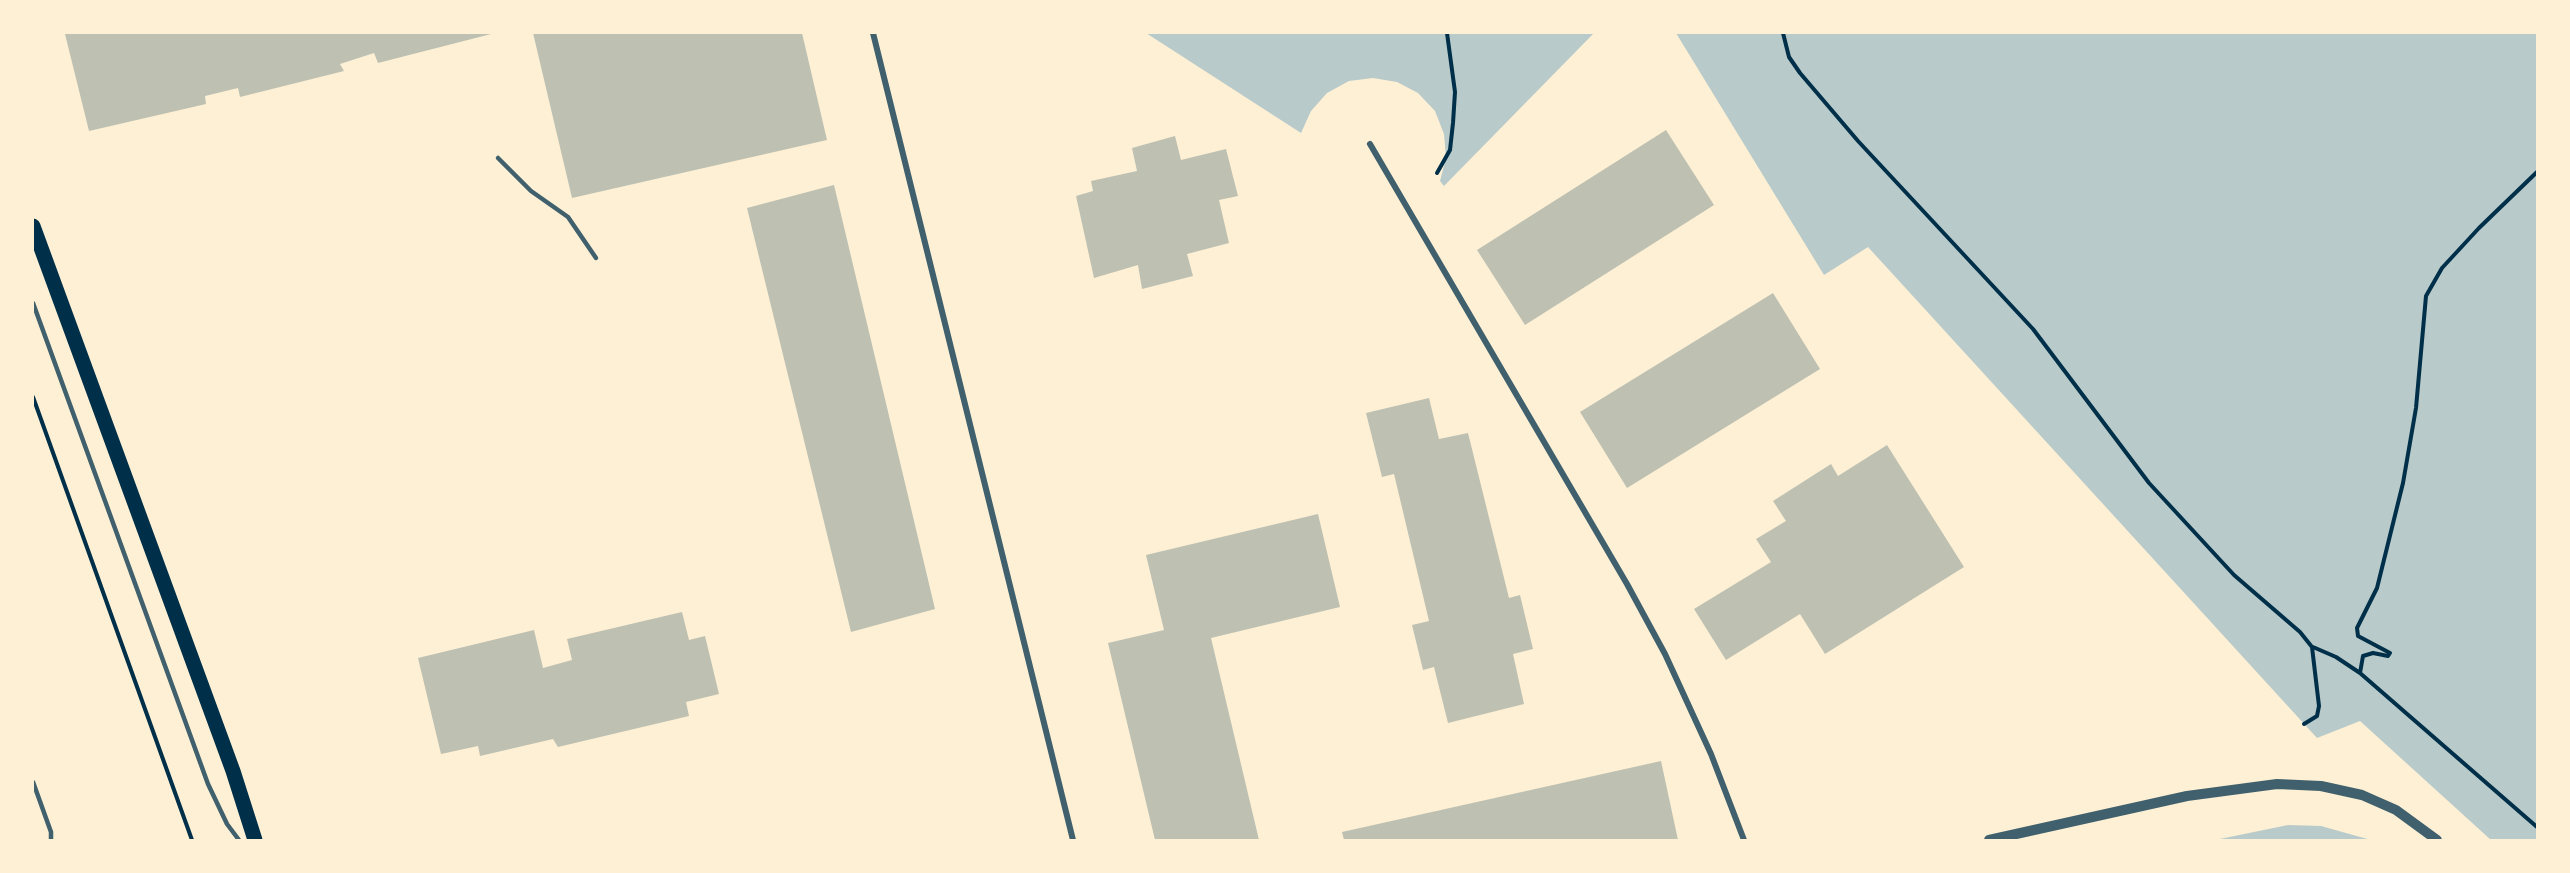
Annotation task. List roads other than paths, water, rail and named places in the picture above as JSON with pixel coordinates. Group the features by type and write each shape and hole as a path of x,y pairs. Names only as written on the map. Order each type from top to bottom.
{"main road":[{"path":"33,226 233,771 255,840"}],"street":[{"path":"873,33 1073,840"},
{"path":"1370,144 1633,594 1711,754 1744,840"},
{"path":"1989,840 2187,796 2277,784 2321,786 2353,792 2396,810 2437,840"}],"lane":[{"path":"498,158 531,191 568,217 596,258"},
{"path":"33,303 208,784 217,804 239,840"},
{"path":"33,782 51,832 51,840"}]}
